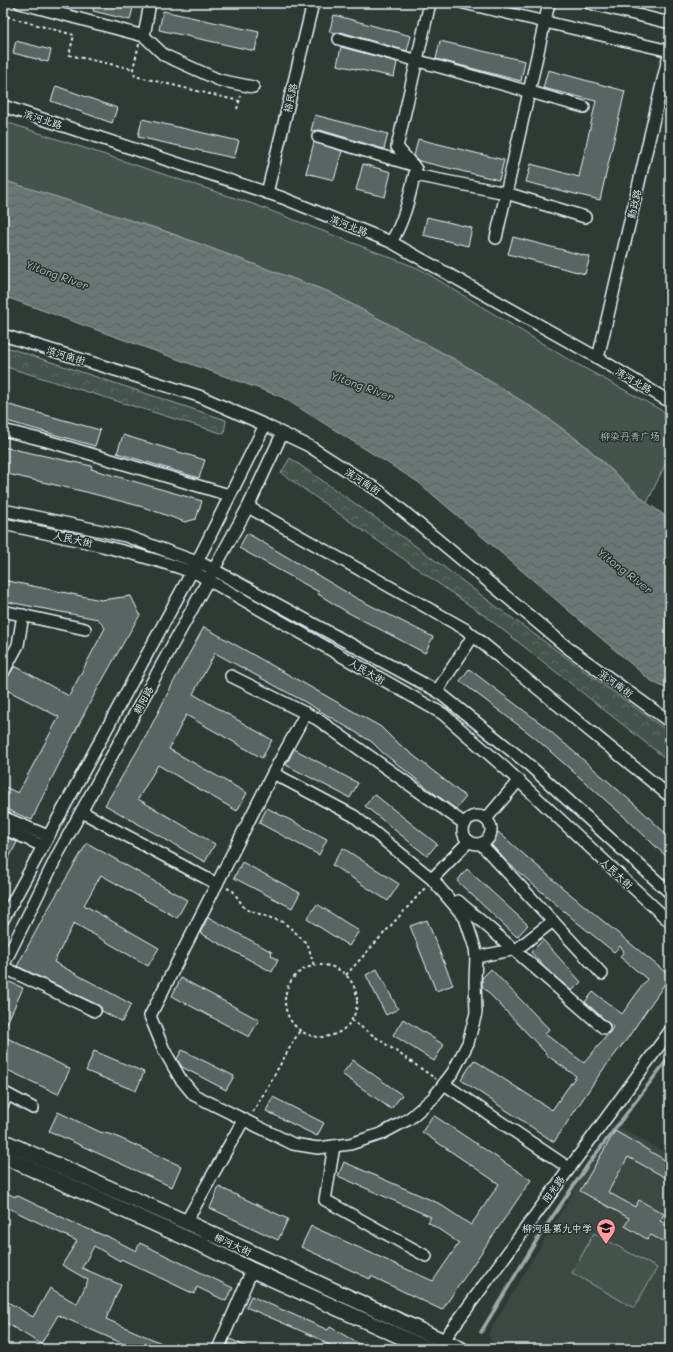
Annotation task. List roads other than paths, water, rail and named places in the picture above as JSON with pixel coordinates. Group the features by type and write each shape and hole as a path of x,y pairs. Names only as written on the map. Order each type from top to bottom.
{"main road":[{"name":"柳河大街","path":"3,1141 186,1222 441,1345 461,1349"},
{"name":"柳河大街","path":"3,1156 428,1349"}],"street":[{"path":"20,3 143,36 164,54 219,80 249,86"},
{"path":"143,36 150,3"},
{"name":"裕民路","path":"268,193 313,3"},
{"path":"391,242 395,236 406,206 414,170 397,147 430,3"},
{"path":"464,3 670,51"},
{"path":"496,238 549,3"},
{"path":"589,3 670,23"},
{"path":"339,39 584,107"},
{"name":"勤政路","path":"598,358 670,51"},
{"name":"滨河北路","path":"3,106 268,193 391,242 598,358 670,402"},
{"path":"318,137 414,170 506,193 585,217"},
{"name":"滨河南街","path":"3,335 199,396 309,446 379,491 568,648 670,722"},
{"path":"3,920 192,572 264,425"},
{"path":"3,430 47,441 229,495"},
{"name":"朝阳路","path":"3,966 58,854 248,507 282,434"},
{"path":"248,507 464,629 670,795"},
{"name":"人民大街","path":"3,510 126,536 214,569 437,691 528,764 670,893"},
{"name":"人民大街","path":"3,524 87,542 159,561 192,572 443,714 519,780 670,922"},
{"path":"3,611 85,628"},
{"path":"3,673 18,645 23,615"},
{"path":"437,691 473,636"},
{"path":"231,676 317,719 464,824"},
{"path":"306,713 273,773 150,1016 164,1050 180,1078 194,1095 293,1144 318,1148 350,1144 381,1134 409,1119 433,1098 453,1072 468,1044 476,1012 476,957 475,948 464,912"},
{"path":"273,773 354,816 432,879 464,912 514,950 604,1028"},
{"path":"486,819 519,780"},
{"path":"82,812 217,884"},
{"path":"474,816 480,816 486,819 492,830 490,836 481,844 474,844 469,841 463,830 464,824 468,819 474,816"},
{"path":"3,817 46,841"},
{"path":"3,828 46,841"},
{"path":"432,879 469,841"},
{"path":"481,844 602,974"},
{"path":"476,957 517,949 553,921"},
{"path":"3,966 95,1011"},
{"name":"阳光路","path":"441,1345 670,1031"},
{"path":"444,1084 569,1168"},
{"path":"4,1097 34,1108"},
{"path":"186,1222 246,1120"},
{"path":"334,1146 325,1200 426,1256"},
{"path":"218,1349 252,1270"}],"water":[{"name":"Yitong River","path":"3,180 162,230 329,292 456,360 541,413 584,445 647,503 670,519 670,691 650,680 418,482 282,397 3,296"}],"waterway":[{"path":"481,1332 538,1238 589,1163 670,1056"}],"place":[{"name":"柳河县第九中学","path":"606,1245"}],"park label":[{"name":"柳染丹青广场","path":"630,436"}]}
